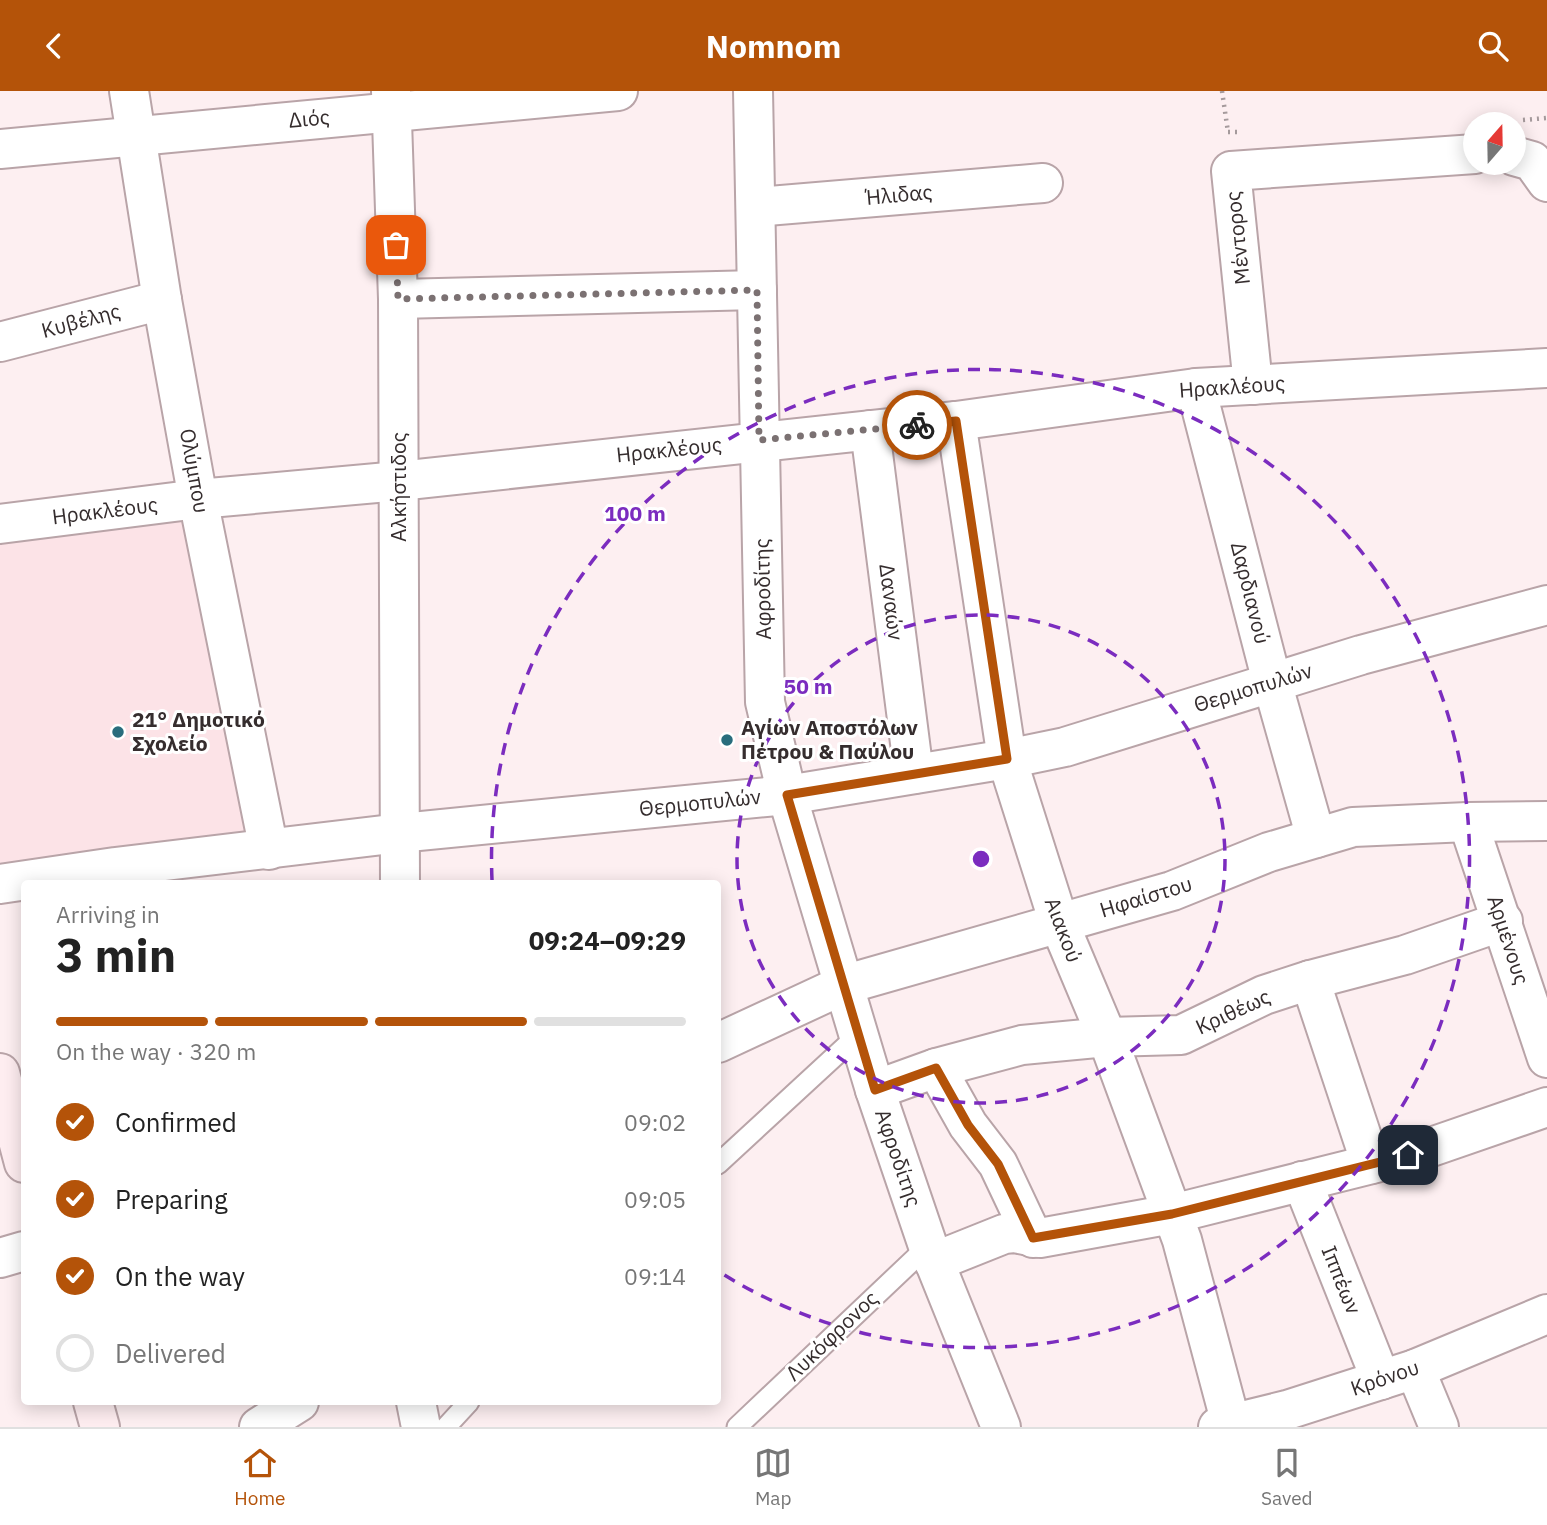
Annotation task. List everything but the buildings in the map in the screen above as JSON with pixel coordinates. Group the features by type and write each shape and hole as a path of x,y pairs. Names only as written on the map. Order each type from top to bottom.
{"street":[{"name":"Ολύμπου","path":"129,91 134,136 198,499 269,850"},
{"name":"Διός","path":"0,149 134,136 391,101 618,91"},
{"name":"Αφροδίτης","path":"753,91 765,702 787,795 875,1090 931,1254 1001,1427"},
{"name":"Αλκήστιδος","path":"391,101 398,299 400,880"},
{"path":"1231,171 1463,155"},
{"name":"Μέντορος","path":"1231,171 1253,385"},
{"name":"Ήλιδας","path":"755,207 1043,183"},
{"path":"398,299 757,290"},
{"name":"Κυβέλης","path":"0,342 162,300"},
{"name":"Ηρακλέους","path":"0,524 198,499 399,481 759,440 956,421 1196,388 1545,373"},
{"name":"Δαρδιανού","path":"1196,388 1272,682 1316,838"},
{"name":"Αιακού","path":"956,421 1007,759 1059,923 1107,1037 1182,1240 1224,1425"},
{"name":"Δαναών","path":"870,430 914,774"},
{"name":"Θερμοπυλών","path":"52,880 117,875 269,850 400,833 787,795 1007,759 1065,747 1438,633 1547,605"},
{"name":"Ηφαίστου","path":"721,1043 843,985 1172,891 1269,852 1362,825 1547,821"},
{"name":"Αρμένους","path":"1468,822 1547,1058"},
{"name":"Θερμοπυλών","path":"0,884 21,882"},
{"name":"Κριθέως","path":"875,1090 936,1068 1022,1045 1107,1037 1181,1035 1252,1000 1310,980 1405,955 1503,921"},
{"path":"1310,980 1371,1164"},
{"path":"936,1068 968,1125 998,1164 1033,1238"},
{"path":"0,1073 21,1152"},
{"name":"Λυκόφρoνος","path":"931,1254 1004,1234 1014,1233 1033,1238 1172,1214 1408,1155 1547,1107"},
{"name":"Ιππέων","path":"1302,1181 1398,1374 1439,1427"},
{"path":"0,1258 21,1252"},
{"name":"Κρόνου","path":"1224,1425 1287,1410 1398,1374 1547,1314"},
{"path":"94,1405 100,1427"},
{"path":"259,1427 294,1405"},
{"path":"417,1405 421,1427"}],"lane":[{"path":"721,1161 859,1034"},
{"name":"Λυκόφρoνος","path":"737,1427 931,1254"},
{"path":"446,1427 466,1405"}],"path":[{"name":"Μέντορος","path":"1222,91 1231,171"}],"shaded area":[{"name":"21° Δημοτικό Σχολείο","path":"191,517 258,835 0,866 0,539"}],"way so far":[{"path":"396,245 398,299 757,290 759,440 917,425"}],"place":[{"name":"21° Δημοτικό Σχολείο","path":"118,732"},
{"name":"Αγίων Αποστόλων Πέτρου & Παύλου","path":"727,740"}],"route":[{"path":"917,425 956,421 1007,759 787,795 875,1090 936,1068 968,1125 998,1164 1033,1238 1172,1214 1408,1155"}]}
